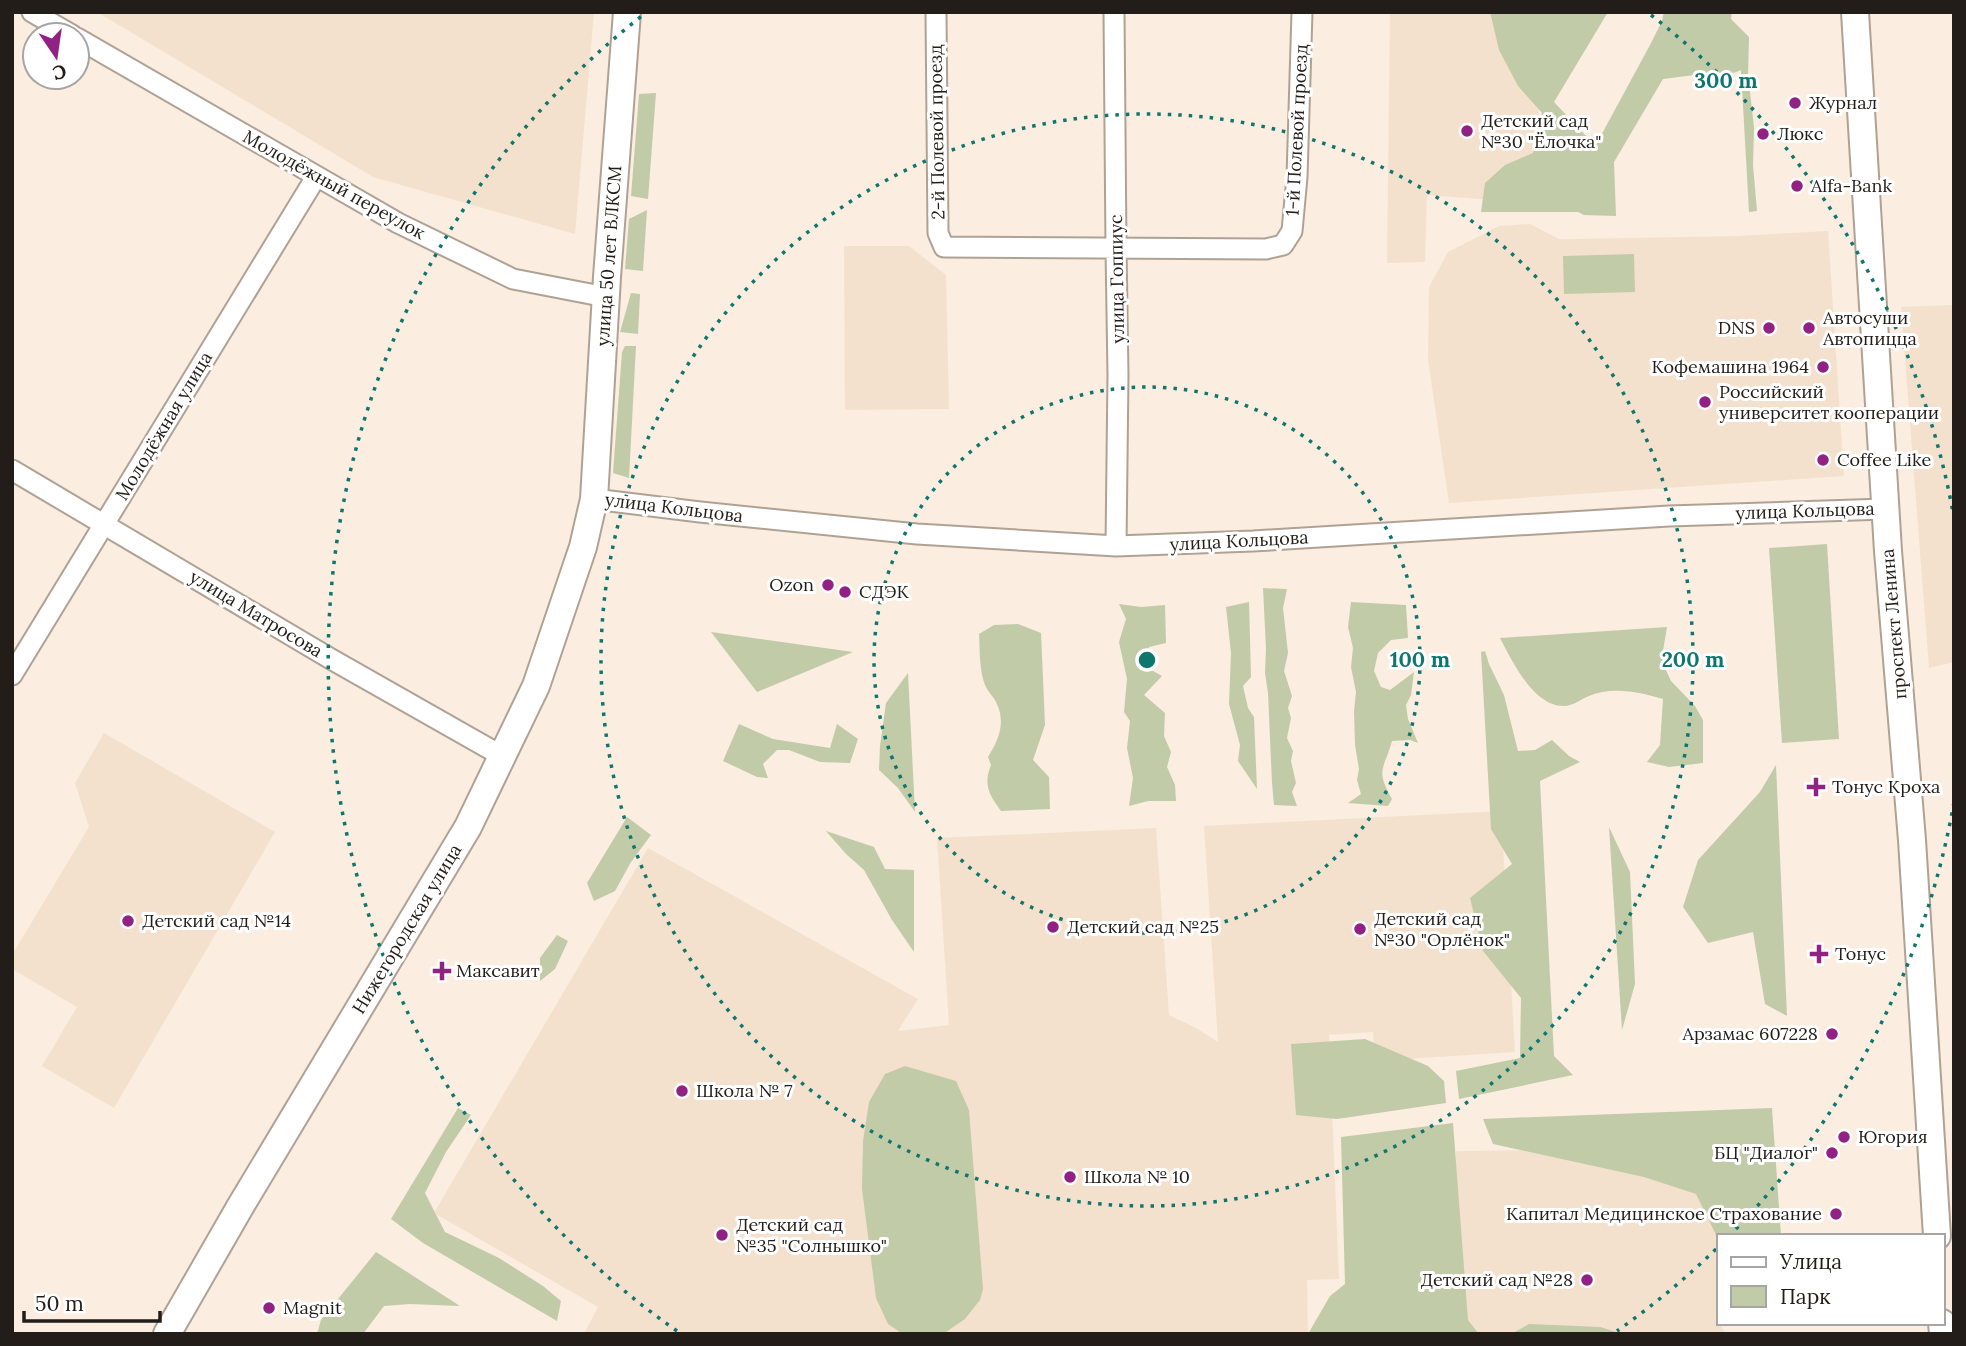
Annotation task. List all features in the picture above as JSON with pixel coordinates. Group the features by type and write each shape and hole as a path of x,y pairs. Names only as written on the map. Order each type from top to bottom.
{"street":[{"path":"32,12 48,21"},
{"name":"улица 50 лет ВЛКСМ","path":"594,499 627,12"},
{"name":"2-й Полевой проезд","path":"936,12 938,233 944,247 1115,249"},
{"name":"улица Гоппиус","path":"1114,12 1118,375 1116,546"},
{"name":"1-й Полевой проезд","path":"1115,249 1266,249 1283,245 1292,231 1297,177 1302,12"},
{"name":"проспект Ленина","path":"1855,12 1886,509 1912,840 1937,1234"},
{"name":"Молодёжный переулок","path":"91,46 398,223 513,279 606,297"},
{"name":"Молодёжная улица","path":"12,675 316,177"},
{"name":"улица Матросова","path":"12,470 331,659 502,756"},
{"name":"улица Кольцова","path":"594,499 917,534 1116,546 1253,541 1669,516 1886,509"},
{"name":"Нижегородская улица","path":"167,1334 468,827 536,686 583,547 594,499"}],"shaded area":[{"path":"97,12 594,12 575,234 373,177"},
{"name":"Детский сад №30 \"Ёлочка\"","path":"1390,12 1542,12 1537,100 1540,121 1552,142 1573,206 1427,195 1425,262 1387,263"},
{"path":"1530,224 1559,239 1739,236 1828,231 1844,476 1449,503 1428,360 1429,287 1448,252 1499,226"},
{"path":"844,246 909,246 946,275 949,409 845,410"},
{"path":"1954,305 1954,662 1929,668 1901,307"},
{"name":"Детский сад №14","path":"104,733 275,832 114,1108 42,1066 77,1007 12,969 12,955 89,827 75,783"},
{"path":"1501,811 1515,1052 1375,1061 1373,1032 1329,1035 1339,1279 1307,1280 1308,1334 588,1334 585,1332 598,1307 434,1213 648,848 918,999 898,1031 949,1025 937,838 1156,828 1169,1015 1218,1042 1204,826"},
{"name":"Детский сад №28","path":"1728,1148 1719,1234 1717,1234 1717,1325 1720,1325 1726,1334 1455,1334 1456,1151"}],"green space":[{"path":"1490,12 1608,12 1554,102 1585,135 1598,141 1650,45 1664,12 1732,12 1731,19 1749,37 1748,75 1754,127 1753,165 1757,211 1749,212 1741,70 1726,76 1718,72 1663,79 1614,162 1616,216 1584,215 1578,212 1481,212 1485,183 1505,165 1533,153 1542,113 1518,86 1499,50"},
{"path":"656,93 648,199 631,196 639,94"},
{"path":"647,210 643,271 625,269 629,219"},
{"path":"1634,254 1635,292 1564,294 1563,256"},
{"path":"631,293 640,294 638,334 620,332"},
{"path":"625,346 636,346 629,478 613,473 622,352"},
{"path":"1827,544 1839,739 1782,743 1769,548"},
{"path":"1263,588 1287,589 1283,608 1288,653 1284,671 1292,696 1288,708 1291,718 1287,738 1293,751 1291,761 1296,783 1292,792 1297,806 1274,805 1265,673"},
{"path":"1249,602 1251,677 1243,686 1248,708 1254,717 1257,789 1238,761 1240,745 1229,704 1231,653 1226,607"},
{"path":"1351,602 1406,605 1408,638 1391,640 1378,653 1374,671 1381,687 1390,690 1414,672 1411,695 1406,705 1408,719 1418,743 1410,740 1392,741 1382,775 1392,799 1388,806 1348,803 1361,794 1357,780 1359,769 1355,745 1356,692 1351,667 1353,648 1348,627"},
{"path":"1119,604 1141,607 1165,605 1166,643 1149,647 1146,667 1162,676 1144,695 1165,713 1164,736 1171,752 1167,767 1175,785 1176,801 1148,801 1129,806 1133,778 1127,748 1130,721 1124,712 1127,679 1119,642 1126,619"},
{"path":"1018,624 1041,633 1045,725 1033,760 1049,777 1050,809 1001,811 990,794 987,778 991,765 988,757 998,738 1001,718 997,704 983,679 979,634 994,625"},
{"path":"1667,627 1663,651 1665,668 1671,681 1695,706 1703,720 1703,763 1669,767 1647,762 1660,745 1663,699 1636,692 1607,691 1567,706 1553,704 1543,699 1525,681 1500,638"},
{"path":"711,632 853,652 757,692"},
{"path":"1485,651 1504,695 1518,751 1535,750 1552,740 1580,762 1540,781 1554,1056 1573,1075 1459,1099 1456,1071 1520,1058 1521,998 1483,951 1470,898 1512,864 1491,829 1481,652"},
{"path":"908,673 915,812 898,788 879,770 886,703"},
{"path":"739,724 773,739 830,748 837,724 858,739 850,763 820,762 789,750 777,750 763,764 768,778 757,777 723,761"},
{"path":"1776,765 1787,1016 1765,1004 1753,932 1708,943 1683,907 1698,860 1760,792"},
{"path":"627,817 651,835 631,862 615,891 594,901 587,883"},
{"path":"1609,827 1630,872 1635,984 1622,1030"},
{"path":"826,831 874,847 885,869 914,870 914,952 892,920 864,870"},
{"path":"557,935 568,941 555,969 540,981 540,958"},
{"path":"1365,1039 1428,1066 1444,1081 1446,1103 1337,1119 1296,1115 1291,1044"},
{"path":"905,1066 956,1081 969,1110 983,1289 980,1300 965,1319 943,1334 903,1334 888,1324 876,1298 862,1189 863,1141 869,1102 885,1074"},
{"path":"458,1108 471,1115 446,1152 425,1193 445,1232 499,1258 561,1301 557,1321 423,1243 391,1219"},
{"path":"1772,1108 1781,1234 1717,1234 1717,1237 1696,1194 1644,1177 1493,1144 1483,1119"},
{"path":"1453,1123 1468,1320 1479,1334 1308,1334 1330,1296 1345,1284 1341,1137"},
{"path":"376,1252 460,1306 384,1306 363,1334 317,1334 321,1320"},
{"path":"1529,1324 1600,1327 1623,1334 1511,1334"}],"place":[{"name":"Журнал","path":"1795,103"},
{"name":"Детский сад №30 \"Ёлочка\"","path":"1467,131"},
{"name":"Люкс","path":"1763,134"},
{"name":"Alfa-Bank","path":"1797,186"},
{"name":"DNS","path":"1769,328"},
{"name":"Автосуши Автопицца","path":"1809,328"},
{"name":"Кофемашина 1964","path":"1823,367"},
{"name":"Российский университет кооперации","path":"1705,402"},
{"name":"Coffee Like","path":"1823,460"},
{"name":"Ozon","path":"828,585"},
{"name":"СДЭК","path":"845,592"},
{"name":"Тонус Кроха","path":"1816,787"},
{"name":"Детский сад №14","path":"128,921"},
{"name":"Детский сад №25","path":"1053,927"},
{"name":"Детский сад №30 \"Орлёнок\"","path":"1360,929"},
{"name":"Тонус","path":"1819,954"},
{"name":"Максавит","path":"442,971"},
{"name":"Арзамас 607228","path":"1832,1034"},
{"name":"Школа № 7","path":"682,1091"},
{"name":"Югория","path":"1844,1137"},
{"name":"БЦ \"Диалог\"","path":"1832,1153"},
{"name":"Школа № 10","path":"1070,1177"},
{"name":"Капитал Медицинское Страхование","path":"1836,1214"},
{"name":"Детский сад №35 \"Солнышко\"","path":"722,1235"},
{"name":"Детский сад №28","path":"1587,1280"},
{"name":"Magnit","path":"269,1308"}]}
